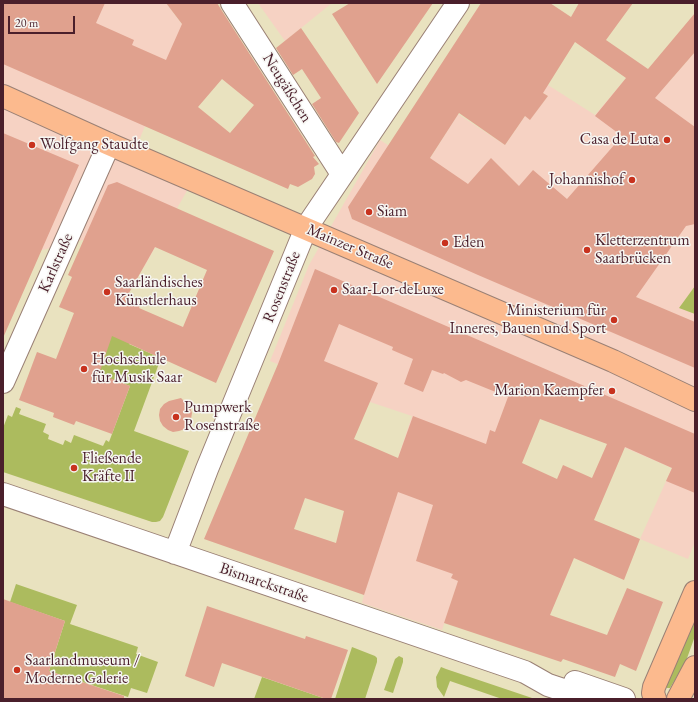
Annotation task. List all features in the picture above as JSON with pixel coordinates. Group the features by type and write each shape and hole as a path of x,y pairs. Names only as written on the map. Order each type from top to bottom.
{"main road":[{"name":"Mainzer Straße","path":"3,96 109,144 613,361 695,400"},
{"path":"655,699 653,693 654,687 695,592"},
{"path":"678,699 695,667"}],"street":[{"name":"Neugäßchen","path":"232,3 342,174"},
{"name":"Rosenstraße","path":"175,553 207,469 306,228 458,3"},
{"name":"Karlstraße","path":"3,382 109,144"},
{"name":"Bismarckstraße","path":"3,494 525,672 548,685 590,699"},
{"name":"Bismarckstraße","path":"525,672 552,674 624,699"}],"shaded area":[{"path":"3,3 166,3 199,47 145,126 133,155 193,180 144,267 83,240 42,250 3,232"},
{"path":"258,3 332,3 285,41"},
{"path":"695,52 695,542 688,559 640,539 672,468 579,428 576,433 571,431 528,408 456,588 442,630 362,603 390,482 412,416 370,402 270,361 309,265 380,140 424,168 458,114 505,145 525,116 530,119 548,96 536,88 548,85 595,115 639,63 668,83"}],"green space":[{"path":"695,286 695,314 679,308"},
{"path":"99,330 131,339 129,344 161,358 134,431 189,451 163,517 160,521 152,522 3,472 3,428 8,415 12,417 16,407 21,409 19,414 46,424 43,432 49,435 48,439 63,445 65,440 71,443 74,435 103,446 106,440 109,442 130,386 94,373"},
{"path":"16,584 77,605 70,624 138,647 136,654 158,662 147,693 131,688 128,697 49,671 65,621 10,602"},
{"path":"695,619 695,636 686,661 670,688 667,688 666,686"},
{"path":"352,647 377,658 365,699 335,699"},
{"path":"399,656 403,658 403,662 393,693 384,690 395,659"},
{"path":"441,667 535,699 502,699 450,681 444,697 437,687 436,677"},
{"path":"262,677 326,699 254,699"}],"building":[{"path":"3,3 105,3 96,23 134,40 132,45 166,60 182,24 166,3 217,3 315,156 313,157 319,164 314,167 315,174 312,179 298,187 290,184 288,189 3,64","holes":["222,79 254,105 230,133 198,107"]},
{"path":"350,3 433,3 377,84 332,14"},
{"path":"481,3 550,3 571,17 579,3 633,3 606,40 648,69 695,13 695,52 655,98 695,127 695,224 686,226 636,297 695,322 695,368 352,219 348,207","holes":["575,42 626,78 595,116 622,136 567,199 533,170 519,186 491,158 468,184 430,158 459,113 505,145 525,116 530,120 548,96 543,93"]},
{"path":"301,28 359,113 339,143 336,142 312,104 321,98 302,69 293,75 276,48"},
{"path":"3,133 79,165 3,338"},
{"path":"117,182 274,251 216,383 112,336 99,374 130,386 112,434 76,421 74,425 53,417 54,413 19,400 37,352 56,359 74,313 59,307 72,277 68,275 108,185","holes":["155,247 207,270 183,327 139,308 140,306 125,300"]},
{"path":"315,269 695,434 695,493 666,481 672,468 625,447 594,520 640,539 624,580 574,558 550,615 607,635 627,588 663,602 636,671 620,664 615,677 563,659 561,662 444,623 458,581 451,578 453,574 416,561 433,505 398,492 364,595 204,539 278,364","holes":["339,324 393,347 392,350 413,359 404,384 423,392 432,370 443,374 444,373 461,382 466,380 508,397 495,432 490,430 486,444 413,416 398,458 354,439 378,383 324,361","540,419 607,444 592,478 563,465 557,479 522,463","305,498 344,511 336,543 294,529"]},
{"name":"Pumpwerk Rosenstraße","path":"181,398 190,407 192,413 191,419 189,425 185,429 173,432 163,426 160,421 160,409 169,401"},
{"path":"3,599 65,621 49,671 124,696 124,699 3,699"},
{"path":"207,606 305,639 306,636 348,650 331,699 326,699 222,663 214,687 185,676"}],"place":[{"name":"Casa de Luta","path":"667,140"},
{"name":"Wolfgang Staudte","path":"32,145"},
{"name":"Johannishof","path":"632,180"},
{"name":"Siam","path":"369,212"},
{"name":"Eden","path":"445,243"},
{"name":"Kletterzentrum Saarbrücken","path":"587,250"},
{"name":"Saar-Lor-deLuxe","path":"334,290"},
{"name":"Saarländisches Künstlerhaus","path":"107,292"},
{"name":"Ministerium für Inneres, Bauen und Sport","path":"614,320"},
{"name":"Hochschule für Musik Saar","path":"84,369"},
{"name":"Marion Kaempfer","path":"612,391"},
{"name":"Pumpwerk Rosenstraße","path":"176,417"},
{"name":"Fließende Kräfte II","path":"74,468"},
{"name":"Saarlandmuseum / Moderne Galerie","path":"17,670"}]}
